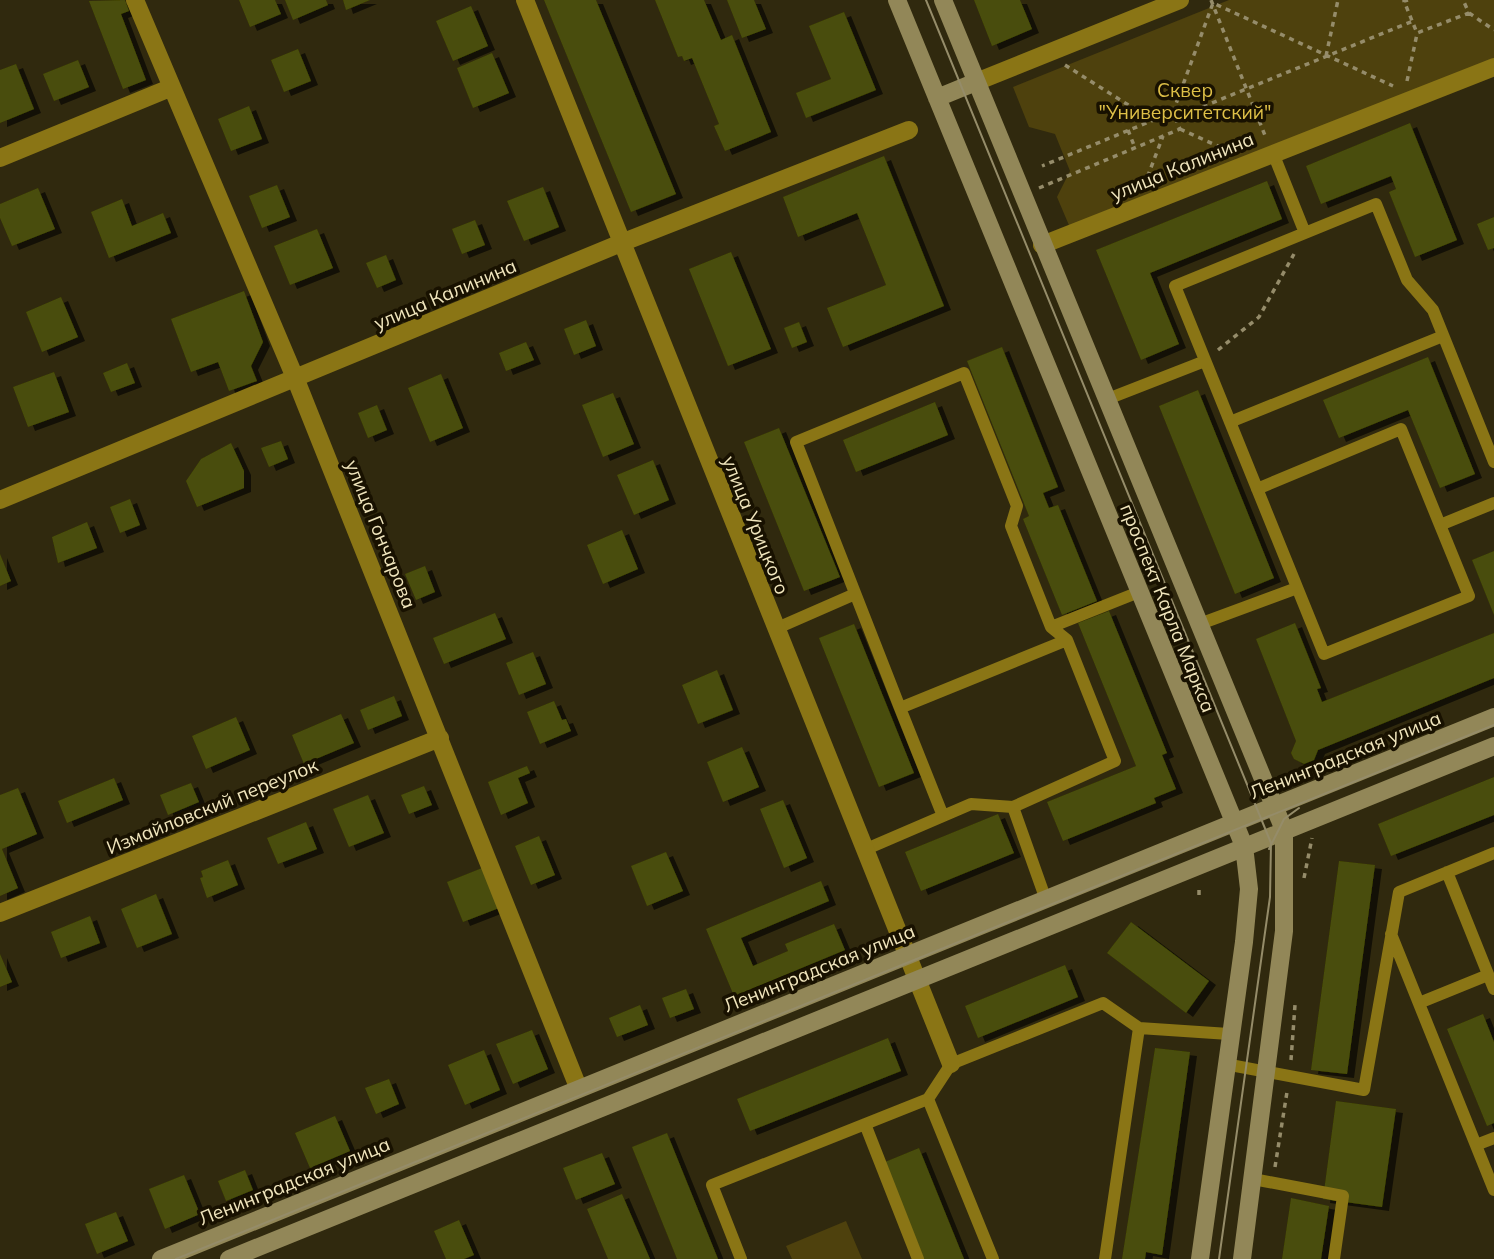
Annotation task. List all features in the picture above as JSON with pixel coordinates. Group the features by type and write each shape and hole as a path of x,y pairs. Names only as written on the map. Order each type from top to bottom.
{"main road":[{"name":"проспект Карла Маркса","path":"897,0 1244,846 1249,889 1200,1259"},
{"name":"проспект Карла Маркса","path":"943,0 1197,625 1284,830 1284,931 1242,1259"},
{"path":"937,98 976,82"},
{"name":"Ленинградская улица","path":"161,1259 578,1087 1494,717"},
{"path":"229,1259 1494,746"}],"street":[{"name":"улица Гончарова","path":"135,0 170,88 296,380 578,1087"},
{"name":"улица Урицкого","path":"525,0 951,1064"},
{"path":"976,82 1180,0"},
{"name":"улица Калинина","path":"1042,244 1494,67"},
{"path":"0,158 170,88"},
{"name":"улица Калинина","path":"0,500 296,380 621,243 909,130"},
{"name":"Измайловский переулок","path":"0,913 440,737"}],"lane":[{"path":"1273,153 1305,233"},
{"path":"1257,489 1401,429 1469,596 1324,654 1205,361 1175,286 1376,205 1407,280 1433,310 1494,462"},
{"path":"1230,422 1443,336"},
{"path":"1105,400 1205,361"},
{"path":"864,850 971,804 1013,807 1115,761 1068,640 1051,627 1011,526 1017,506 964,373 796,442 943,816"},
{"path":"1440,525 1494,503"},
{"path":"1197,625 1297,588"},
{"path":"1051,627 1139,592"},
{"path":"775,629 855,594"},
{"path":"900,708 1068,640"},
{"path":"1013,807 1046,900"},
{"path":"1225,1064 1364,1090 1399,892 1494,853"},
{"path":"1447,872 1494,989"},
{"path":"1391,933 1494,1190"},
{"path":"1419,1003 1488,975"},
{"path":"741,1259 712,1185 928,1099 951,1064 1103,1003 1139,1028 1229,1034"},
{"path":"1105,1259 1139,1028"},
{"path":"928,1099 993,1259"},
{"path":"865,1124 918,1259"},
{"path":"1476,1145 1494,1138"},
{"path":"1253,1179 1343,1196 1334,1259"}],"path":[{"path":"1326,56 1338,0"},
{"path":"1212,1 1405,91 1417,33 1405,1 1408,0"},
{"path":"1464,0 1469,13 1494,30"},
{"path":"1212,1 1273,153"},
{"path":"1212,1 1173,112 1180,129 1252,161"},
{"path":"1417,33 1469,13"},
{"path":"1175,118 1413,21"},
{"path":"1047,53 1152,120"},
{"path":"1042,166 1173,112"},
{"path":"1049,184 1180,129"},
{"path":"1128,130 1135,148"},
{"path":"1136,207 1163,136"},
{"path":"1205,361 1259,317 1305,233"}],"green space":[{"name":"Сквер \"Университетский\"","path":"1229,0 1494,0 1494,59 1071,230 1057,197 1070,171 1055,134 1029,127 1013,87"},
{"path":"846,1221 862,1259 792,1259 786,1246"}],"building":[{"path":"125,0 129,11 121,14 146,80 123,89 89,1"},
{"path":"239,0 275,0 281,14 250,27"},
{"path":"285,0 326,0 328,5 293,20"},
{"path":"343,0 370,0 346,10"},
{"path":"544,0 596,0 676,194 631,212"},
{"path":"655,0 704,0 721,40 732,35 771,132 725,151 714,126 719,124 692,58 684,61 682,56 678,57"},
{"path":"727,0 754,0 766,29 742,38"},
{"path":"974,0 1020,0 1032,29 992,46"},
{"path":"471,6 488,46 453,61 436,21"},
{"path":"844,12 876,90 806,118 796,93 831,79 809,26"},
{"path":"298,49 311,81 284,92 271,60"},
{"path":"492,53 509,93 473,108 457,68"},
{"path":"78,60 89,87 54,101 43,74"},
{"path":"16,64 34,109 0,123 0,70"},
{"path":"249,106 262,139 231,151 218,119"},
{"path":"1410,123 1457,240 1415,257 1389,192 1396,189 1391,176 1321,204 1306,166"},
{"path":"884,156 944,306 843,347 827,308 886,285 857,213 798,237 783,197"},
{"path":"1267,181 1282,219 1150,273 1179,344 1141,360 1096,250"},
{"path":"277,185 290,217 262,228 249,196"},
{"path":"543,187 559,227 524,241 507,201"},
{"path":"38,188 55,229 12,246 0,218 0,204"},
{"path":"122,199 132,226 163,213 171,233 109,258 91,212"},
{"path":"1494,217 1494,248 1488,250 1477,224"},
{"path":"475,220 485,245 462,254 452,229"},
{"path":"317,229 333,268 290,285 274,246"},
{"path":"731,252 771,349 728,366 689,269"},
{"path":"386,255 396,280 377,288 366,263"},
{"path":"244,291 263,342 251,366 257,381 229,391 218,362 191,372 171,319"},
{"path":"61,297 78,337 42,352 26,312"},
{"path":"586,320 596,346 574,355 564,329"},
{"path":"799,322 807,342 792,348 784,328"},
{"path":"526,342 534,360 506,371 499,353"},
{"path":"1002,347 1058,487 1043,493 1049,508 1058,505 1097,601 1062,615 1023,519 1029,516 967,361"},
{"path":"1428,357 1475,474 1440,488 1408,410 1339,438 1323,400"},
{"path":"127,363 135,383 111,392 103,373"},
{"path":"54,372 69,412 28,427 13,387"},
{"path":"441,374 463,428 430,442 408,388"},
{"path":"1198,390 1274,578 1235,594 1159,406"},
{"path":"613,393 634,444 603,457 582,405"},
{"path":"935,402 948,435 856,472 843,440"},
{"path":"377,405 387,430 368,438 358,413"},
{"path":"779,428 840,577 804,591 744,442"},
{"path":"281,441 288,459 269,467 261,448"},
{"path":"231,443 244,471 244,488 197,507 186,481 201,459"},
{"path":"653,460 669,500 634,515 617,475"},
{"path":"130,499 140,525 120,533 110,507"},
{"path":"87,522 97,548 58,563 52,537"},
{"path":"622,530 638,569 603,584 587,545"},
{"path":"1494,551 1494,615 1472,560"},
{"path":"0,554 11,581 0,586"},
{"path":"425,566 435,592 416,600 405,574"},
{"path":"1109,611 1167,753 1162,755 1176,789 1154,798 1156,803 1063,841 1047,802 1136,766 1078,623"},
{"path":"495,613 506,639 444,664 433,638"},
{"path":"1295,623 1321,688 1317,689 1322,702 1494,633 1494,678 1318,750 1314,760 1304,764 1294,759 1291,753 1296,741 1256,639"},
{"path":"854,624 914,773 879,787 819,638"},
{"path":"533,652 546,684 519,695 506,663"},
{"path":"717,670 733,710 698,724 682,685"},
{"path":"394,696 402,716 368,730 360,710"},
{"path":"554,701 562,720 566,719 571,731 540,744 527,712"},
{"path":"341,714 354,743 304,764 292,735"},
{"path":"236,717 250,750 206,769 192,736"},
{"path":"742,747 759,787 723,802 707,762"},
{"path":"527,766 530,773 518,778 528,803 501,815 488,782"},
{"path":"1494,777 1494,815 1391,856 1378,824"},
{"path":"114,778 123,800 67,823 58,801"},
{"path":"191,783 199,802 168,815 160,795"},
{"path":"424,786 432,805 409,814 401,795"},
{"path":"18,788 37,834 2,849 18,888 0,896 0,795"},
{"path":"368,795 384,833 349,847 333,809"},
{"path":"783,800 807,858 784,868 760,809"},
{"path":"998,814 1014,853 921,891 905,852"},
{"path":"306,822 317,849 278,864 267,838"},
{"path":"539,836 555,875 531,885 515,846"},
{"path":"666,852 683,891 647,906 631,866"},
{"path":"228,860 238,885 207,898 200,878 203,877 201,871"},
{"path":"1339,861 1375,865 1347,1074 1311,1070"},
{"path":"482,868 499,908 463,922 447,882"},
{"path":"821,881 829,901 741,938 753,966 788,951 785,944 834,924 845,950 734,996 706,929"},
{"path":"156,894 172,934 137,948 121,909"},
{"path":"90,916 100,943 61,958 51,932"},
{"path":"1131,922 1209,981 1186,1013 1107,953"},
{"path":"0,954 12,982 0,987"},
{"path":"1065,965 1078,997 978,1038 965,1006"},
{"path":"686,989 694,1009 670,1018 662,998"},
{"path":"640,1005 648,1025 617,1037 609,1018"},
{"path":"1483,1014 1494,1042 1494,1123 1487,1126 1447,1029"},
{"path":"532,1030 548,1069 513,1084 496,1044"},
{"path":"888,1038 901,1071 750,1131 737,1099"},
{"path":"1155,1048 1190,1052 1162,1255 1146,1252 1145,1259 1122,1259"},
{"path":"484,1050 500,1090 465,1105 448,1065"},
{"path":"389,1079 399,1104 376,1114 365,1088"},
{"path":"1336,1101 1396,1109 1382,1207 1323,1199"},
{"path":"335,1116 350,1151 310,1168 295,1133"},
{"path":"667,1133 718,1259 677,1259 632,1147"},
{"path":"919,1148 964,1259 924,1259 885,1162"},
{"path":"602,1153 615,1184 576,1200 563,1168"},
{"path":"245,1170 253,1190 226,1201 218,1181"},
{"path":"184,1175 200,1214 165,1229 149,1189"},
{"path":"622,1194 650,1259 608,1259 587,1209"},
{"path":"1291,1198 1329,1206 1321,1259 1282,1259"},
{"path":"116,1212 128,1241 97,1254 85,1224"},
{"path":"459,1220 474,1255 464,1259 446,1259 434,1231"}],"tram line":[{"path":"926,0 1271,843 1270,897 1219,1259"},
{"path":"176,1259 1494,725"},
{"path":"1269,849 1284,819 1299,808"}]}
